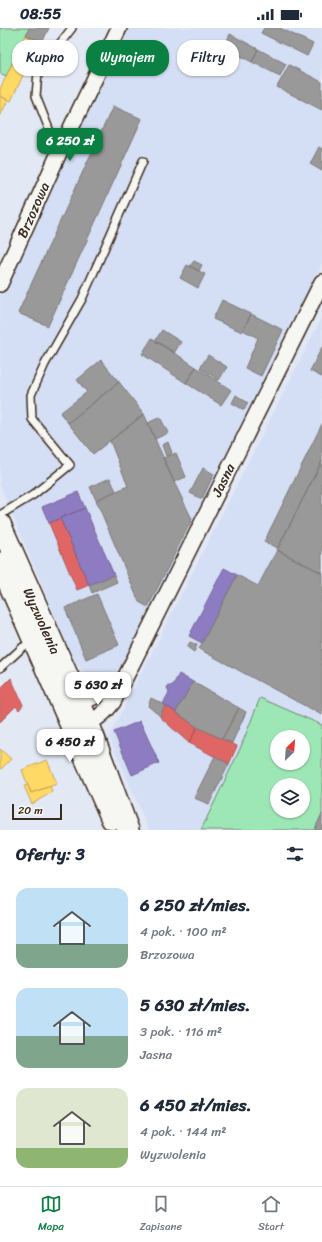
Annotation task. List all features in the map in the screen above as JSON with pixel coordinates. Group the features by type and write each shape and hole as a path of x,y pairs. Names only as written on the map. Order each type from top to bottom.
{"street":[{"name":"Brzozowa","path":"0,284 58,154 119,28"},
{"name":"Jasna","path":"78,714 99,718 114,702 124,678 322,282"},
{"name":"Wyzwolenia","path":"0,524 78,714 128,830"},
{"name":"Wyzwolenia","path":"0,563 35,642 78,714 101,797 117,830"},
{"name":"Jasna","path":"78,714 124,678"}],"lane":[{"path":"58,154 36,96 38,72 72,28"},
{"path":"0,515 33,495 70,465 32,420 31,395 45,364 82,299 142,161"},
{"path":"0,668 23,647 35,642"}],"shaded area":[{"path":"128,28 322,28 322,263 125,667 94,679 75,663 0,485 0,260 50,159 87,76 169,76 169,40 122,40"},
{"path":"322,317 322,830 149,830 109,737"}],"green space":[{"path":"0,28 30,28 24,40 12,40 12,64 6,76 0,73"},
{"path":"260,698 322,725 322,814 315,829 317,830 201,830 240,749"}],"building: Mieszkania":[{"path":"26,35 37,40 24,40"},
{"path":"12,64 12,76 23,76 11,101 0,96 0,89"},
{"path":"0,96 8,100 0,116"},
{"path":"0,749 11,759 0,770"},
{"path":"47,760 57,784 31,793 22,770"},
{"path":"28,785 31,793 50,786 52,792 32,804 24,786"}],"building: Handel":[{"path":"60,518 89,585 77,590 49,523"},
{"path":"11,678 23,705 19,710 16,706 0,722 0,689"},
{"path":"165,705 197,727 189,743 160,717"},
{"path":"197,727 237,746 229,764 189,743"}],"building: Biura":[{"path":"78,492 85,508 49,523 42,507"},
{"path":"85,508 114,575 89,585 60,518"},
{"path":"224,568 237,575 202,643 189,636"},
{"path":"179,674 193,682 176,712 163,704 169,692 167,687 173,685"},
{"path":"140,721 159,763 132,775 114,732"}],"building: Przemysł":[{"path":"29,28 49,28 43,40 36,40 26,35"},
{"path":"264,28 280,28 313,44 307,56 261,33"},
{"path":"230,34 258,49 252,62 239,55 239,40 227,40"},
{"path":"258,49 286,64 280,76 252,62"},
{"path":"289,65 322,82 322,110 277,87"},
{"path":"113,106 142,119 48,326 18,313"},
{"path":"319,147 322,149 322,171 310,164"},
{"path":"194,261 202,265 199,271 190,266"},
{"path":"187,265 205,274 198,288 180,278"},
{"path":"222,300 251,314 242,332 213,319"},
{"path":"251,314 283,330 261,376 245,368 258,338 243,330"},
{"path":"162,330 181,342 174,353 155,341"},
{"path":"152,338 196,367 186,383 142,354"},
{"path":"322,347 322,377 310,371"},
{"path":"208,355 227,367 219,380 200,368"},
{"path":"101,360 119,382 68,423 60,413 87,392 77,380"},
{"path":"196,367 231,390 221,405 186,383"},
{"path":"119,382 144,414 93,454 68,423"},
{"path":"236,395 248,403 244,410 232,403"},
{"path":"144,414 192,519 148,607 139,602 96,500 128,486 110,441"},
{"path":"160,417 168,433 155,439 148,423"},
{"path":"322,424 322,461 278,548 264,542"},
{"path":"168,442 172,453 166,456 162,445"},
{"path":"176,453 186,477 174,482 163,458"},
{"path":"322,461 322,573 277,550"},
{"path":"203,468 214,474 202,499 190,493"},
{"path":"110,478 116,491 96,500 90,487"},
{"path":"277,550 322,573 322,715 199,649 237,575 258,586"},
{"path":"114,575 117,582 92,593 89,585"},
{"path":"97,594 119,645 86,659 65,608"},
{"path":"190,642 197,645 194,652 187,647"},
{"path":"193,682 239,708 222,739 197,727 176,712"},
{"path":"151,698 165,705 160,716 148,706"},
{"path":"239,708 246,712 232,743 222,739"},
{"path":"215,756 229,764 209,804 194,798"},
{"path":"322,814 322,830 317,830 315,829"}]}
